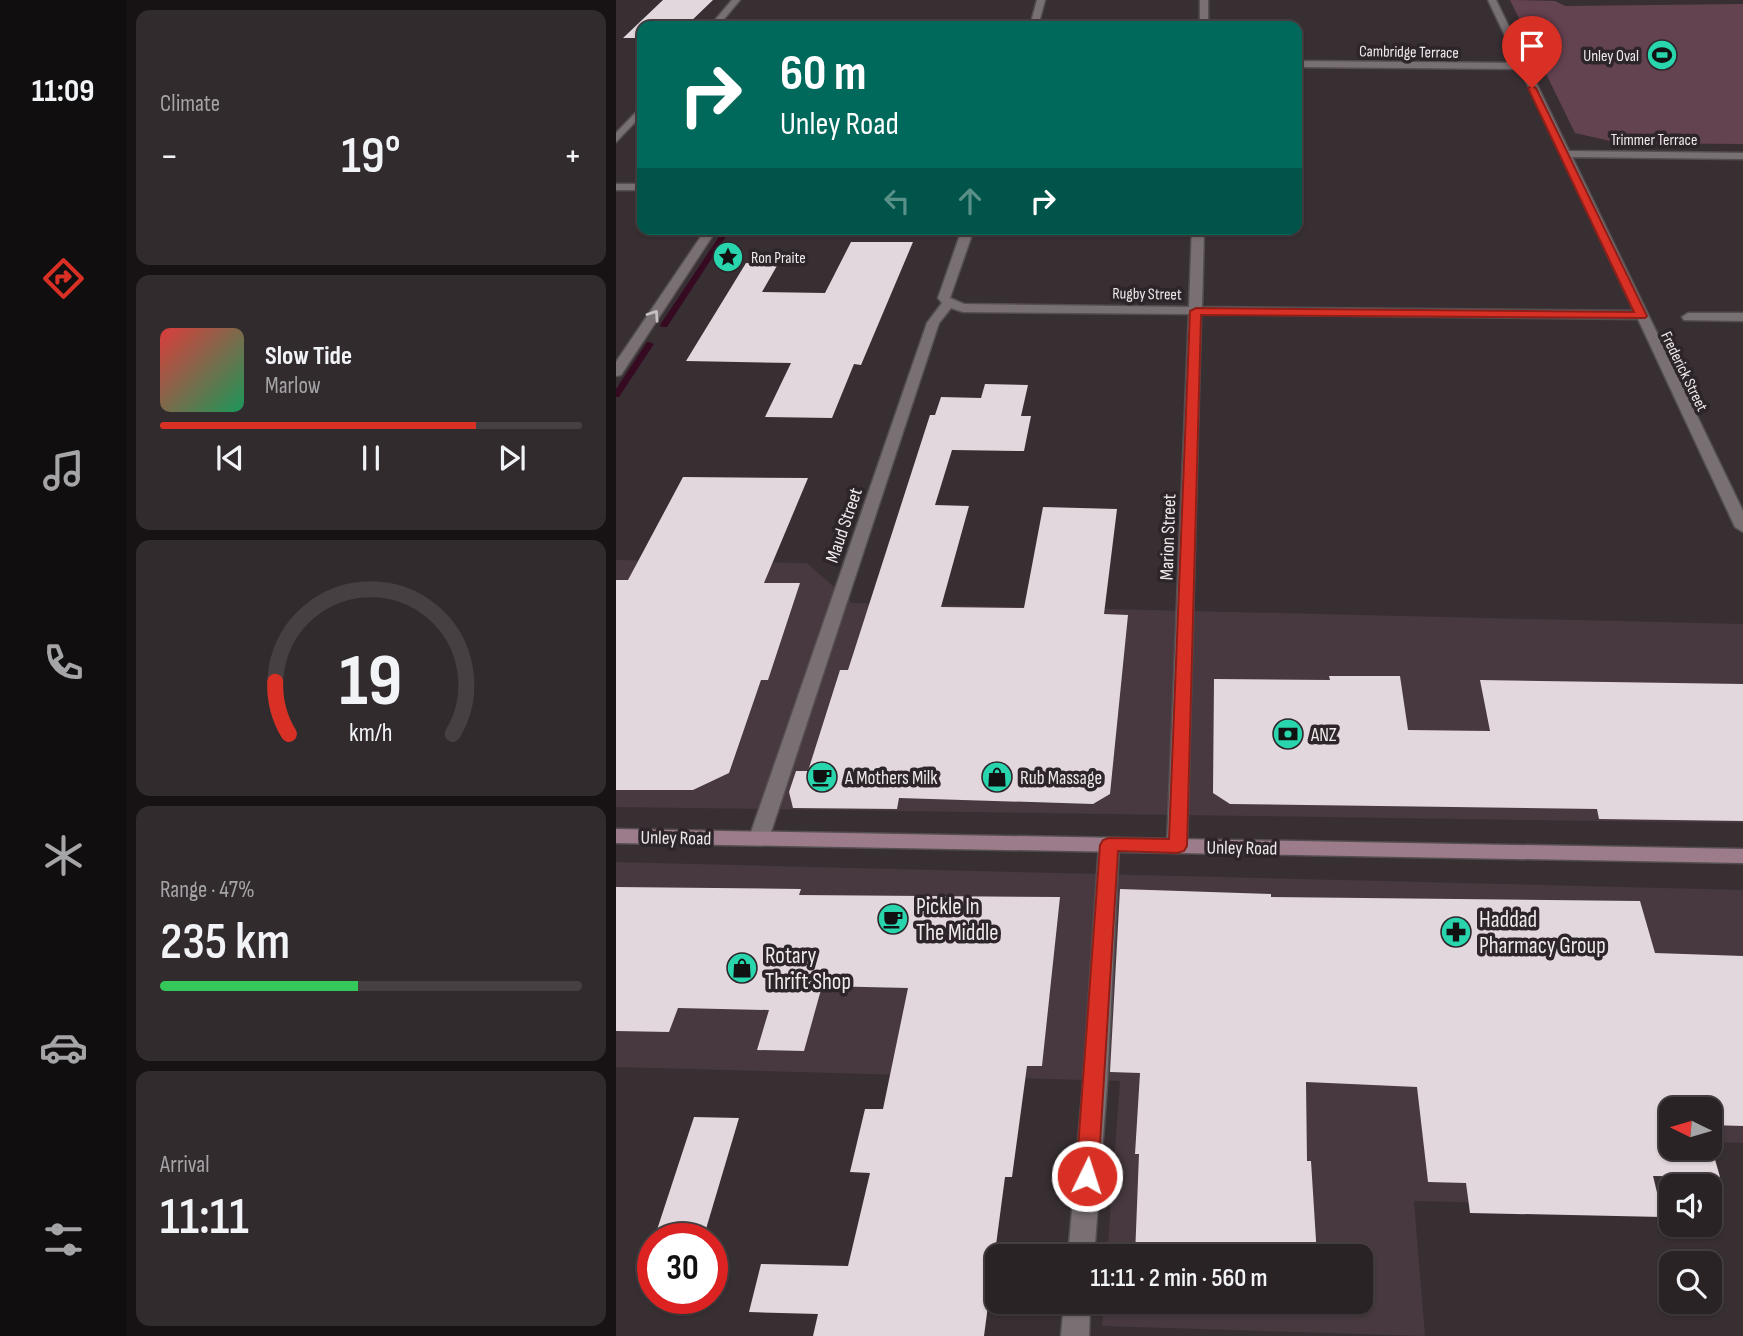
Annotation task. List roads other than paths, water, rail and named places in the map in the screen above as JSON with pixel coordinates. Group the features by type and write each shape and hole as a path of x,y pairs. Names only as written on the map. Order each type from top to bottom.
{"main road":[{"name":"Unley Road","path":"616,836 1743,856"}],"street":[{"path":"717,21 736,0"},
{"path":"1035,21 1041,0"},
{"path":"1204,0 1204,21"},
{"name":"Frederick Street","path":"1492,0 1521,66 1743,527"},
{"name":"Cambridge Terrace","path":"1302,64 1521,66"},
{"path":"616,139 637,115"},
{"name":"Trimmer Terrace","path":"1564,154 1743,156"},
{"path":"618,189 637,187"},
{"path":"616,372 708,235"},
{"name":"Maud Street","path":"759,838 933,323 948,303 944,298 966,235"},
{"name":"Marion Street","path":"1177,846 1198,235"},
{"name":"Rugby Street","path":"948,303 963,308 1641,316"},
{"path":"1688,317 1743,317"},
{"path":"1082,1244 1095,1085 1109,845"},
{"path":"1074,1336 1076,1314"}],"waterway":[{"path":"664,325 724,235"},
{"path":"616,395 650,344"}],"place":[{"name":"Unley Oval","path":"1662,55"},
{"name":"Ron Praite","path":"728,257"},
{"name":"ANZ","path":"1288,734"},
{"name":"A Mothers Milk","path":"822,777"},
{"name":"Rub Massage","path":"997,777"},
{"name":"Pickle In The Middle","path":"893,919"},
{"name":"Haddad Pharmacy Group","path":"1456,932"},
{"name":"Rotary Thrift Shop","path":"742,968"}]}
